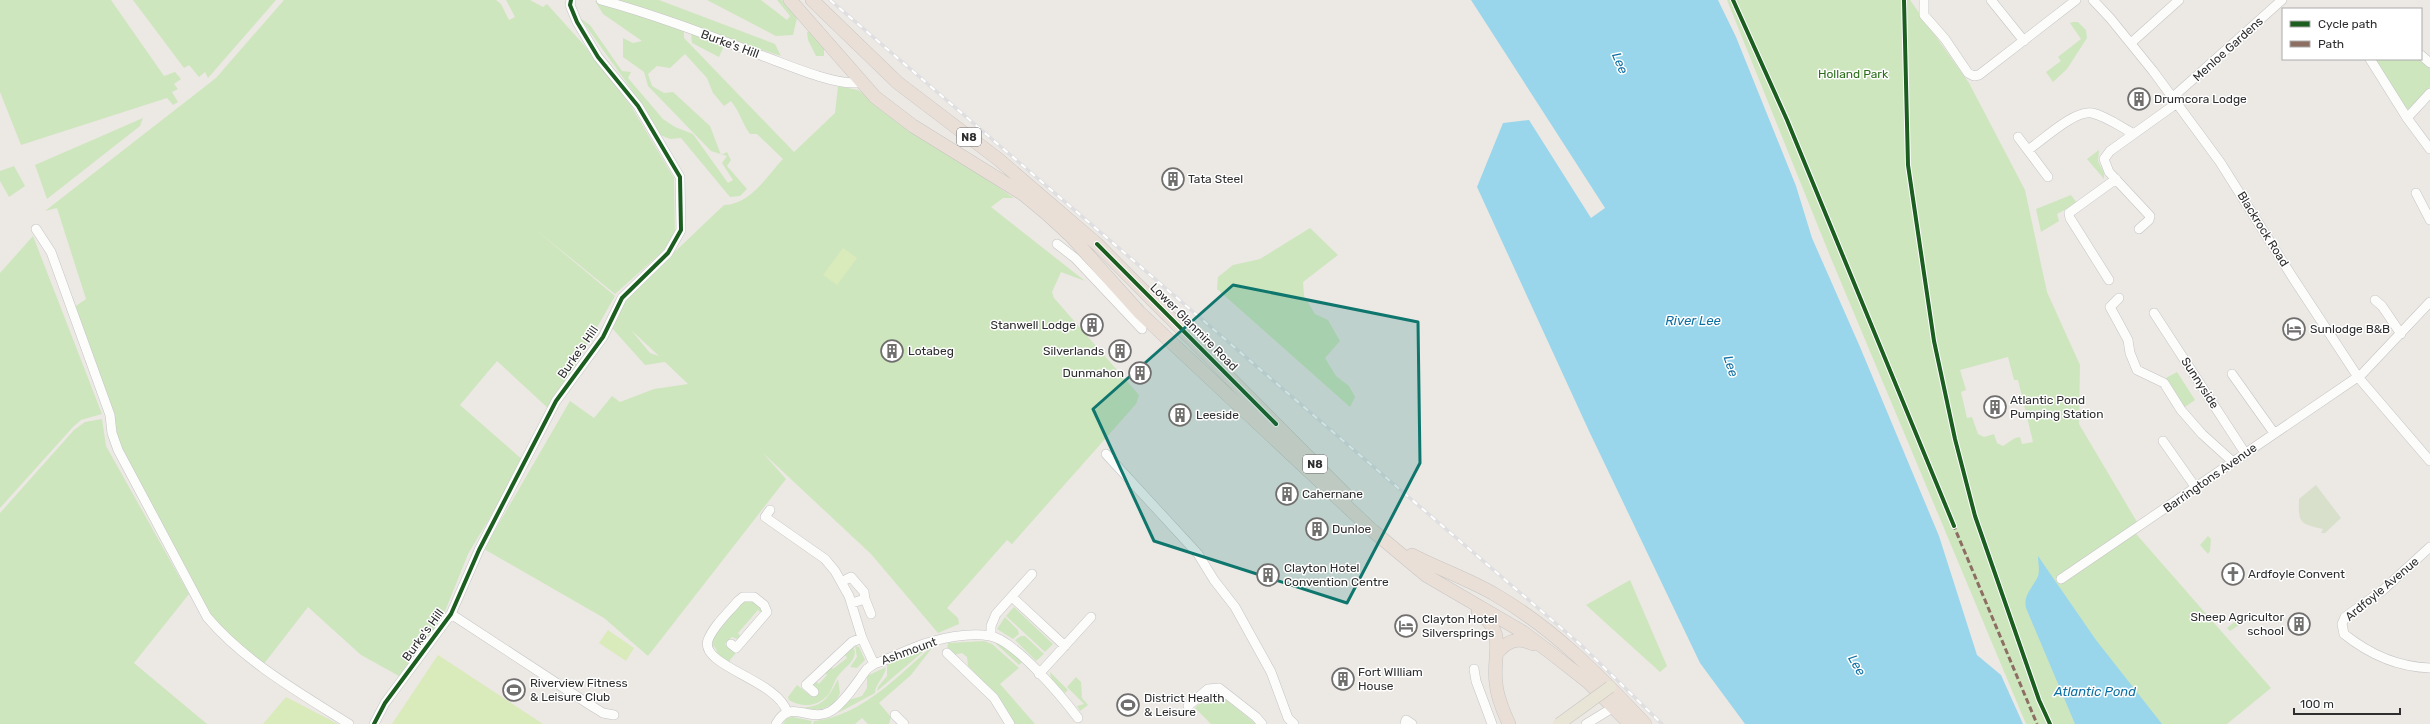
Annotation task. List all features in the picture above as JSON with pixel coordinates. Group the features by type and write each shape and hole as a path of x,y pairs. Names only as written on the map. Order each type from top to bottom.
{"highway":[{"name":"Lower Glanmire Road","path":"790,0 874,96 913,126 1023,194 1046,213 1071,236 1098,275 1312,476 1427,576 1523,632 1588,682 1630,724"},
{"name":"Lower Glanmire Road","path":"812,0 898,83 998,158 1097,244 1349,498 1412,555 1446,582 1537,636 1577,669 1588,682"},
{"path":"1412,555 1479,585 1526,614 1569,647 1610,686 1645,724"},
{"name":"N8","path":"1427,576 1484,617 1493,627 1497,635 1496,683 1509,724"},
{"path":"1497,653 1503,645 1519,639 1546,649"}],"main road":[{"path":"1559,724 1610,686"}],"street":[{"name":"Burke's Hill","path":"374,724 384,703 451,614 479,550 556,401 603,337 622,298 668,254 681,230 680,177 638,106 598,58 576,22 570,5 571,0"},
{"name":"Burke's Hill","path":"601,0 676,24 798,69 840,82 852,83 859,80"},
{"path":"1924,0 1924,16 1945,39 1971,76 1979,75 2076,0"},
{"path":"1991,0 2024,40"},
{"name":"Blackrock Road","path":"2093,0 2131,43 2175,100 2234,183 2293,278 2358,377 2430,460"},
{"path":"2131,43 2179,0"},
{"name":"Menloe Gardens","path":"2116,179 2106,168 2104,159 2110,151 2134,134 2175,100 2282,0"},
{"path":"2422,56 2430,63"},
{"path":"2371,60 2407,118 2430,149"},
{"path":"2407,118 2430,93"},
{"path":"2028,150 2074,117 2082,113 2095,114 2134,134"},
{"path":"2018,136 2048,177"},
{"path":"2109,280 2070,218 2069,213 2116,179 2150,216 2151,219 2139,229"},
{"path":"2416,193 2430,220"},
{"path":"36,229 51,252 110,415 112,433 118,450 208,617 216,628 268,671 349,724"},
{"path":"1057,244 1098,275 1142,329"},
{"path":"2119,298 2110,307 2128,340 2130,353 2136,369 2164,383 2181,410 2202,434 2232,462"},
{"path":"2375,300 2382,306 2401,334"},
{"name":"Barringtons Avenue","path":"2061,579 2358,377 2401,334 2430,302"},
{"name":"Sunnyside","path":"2154,313 2245,453"},
{"path":"2232,374 2274,433"},
{"path":"2163,441 2196,488"},
{"path":"1106,454 1198,554 1214,580 1235,607 1270,672 1288,718 1294,724"},
{"path":"770,510 765,517 825,559 843,581 852,603 862,638 874,664"},
{"name":"Ardfoyle Avenue","path":"2430,547 2383,590 2345,617 2342,624 2344,634 2381,658 2410,666 2430,668"},
{"path":"991,636 992,620 1032,574"},
{"path":"843,581 851,577 864,592 871,614"},
{"path":"731,644 736,648 766,612 764,605 754,597 743,597 714,629 708,641 710,653 719,662 760,683 776,694 785,705 787,712 782,714 776,724"},
{"path":"1012,597 1065,646"},
{"path":"852,603 865,599"},
{"path":"451,614 603,713 614,715"},
{"path":"1039,674 1091,617"},
{"name":"Ashmount","path":"787,712 793,711 811,716 830,711 867,669 874,664 931,642 965,636 991,636 1007,643 1039,674 1078,718"},
{"path":"814,692 806,685 847,647 862,638"},
{"path":"947,653 961,661 994,698 1010,724"},
{"path":"1474,668 1476,680 1492,724"},
{"path":"1188,706 1208,690 1219,688 1256,716 1262,724"},
{"path":"1586,724 1614,707"},
{"path":"1405,724 1406,720 1412,724"}],"highlighted area":[{"path":"1233,285 1418,322 1420,463 1347,603 1154,541 1093,409"}],"green space":[{"path":"0,0 111,0 164,76 175,72 181,79 174,84 178,89 172,92 178,102 173,105 167,98 21,145 0,92"},
{"path":"133,0 276,0 208,78 205,72 199,77 189,65 184,68"},
{"path":"284,0 496,0 501,4 509,20 515,17 506,0 530,0 543,7 547,4 584,45 631,106 674,178 675,236 661,253 615,294 536,230 615,296 550,410 497,361 460,405 524,461 468,554 446,609 431,635 399,676 361,655 308,607 263,665 211,621 112,435 73,308 86,299 57,208 45,211 216,78"},
{"path":"610,0 659,0 775,44 781,56"},
{"path":"707,0 761,0 787,20 790,16 777,0 782,0 797,18 793,35 776,36"},
{"name":"Holland Park","path":"1727,0 1910,0 1969,83 2025,190 2047,292 2080,365 2079,424 2137,522 2130,527 2271,688 2227,724 2026,724 1830,256","holes":["2008,357 2014,380 2018,380 2033,442 2022,444 2020,437 2015,438 2003,446 1997,443 1994,434 1984,437 1978,434 1972,417 1967,418 1961,392 1966,390 1960,370"]},
{"path":"595,1 684,30 684,38 794,152 835,113 838,86 858,90 1014,198 1003,198 991,207 1085,281 1061,272 1052,292 1054,298 1139,395 1136,404 1012,544 1007,540 947,608 958,618 959,624 938,633 871,554 763,453 786,479 648,656 604,618 484,549 570,401 594,418 612,396 620,402 654,389 688,384 665,362 645,365 611,327 623,301 724,205 742,200 750,195 783,159 757,134 750,134 737,109 731,101 724,106 713,93 707,78 685,54 670,68 657,66 648,74 652,86 664,93 673,92 710,126 721,154 711,151 648,86 644,72 623,57 623,38 633,43 642,41 603,14","holes":["631,330 659,356 650,353"]},
{"path":"580,18 590,25 622,71 631,72 628,78 663,119 675,127 693,134 728,183 733,180 722,163 727,156 722,154 727,152 731,160 727,166 747,189 740,196 730,197 681,138 670,139 660,135 644,107"},
{"path":"2078,22 2086,30 2087,38 2067,69 2053,82 2046,72 2061,61 2058,57 2081,39 2070,23"},
{"path":"807,32 811,32 824,45 824,56 816,56 808,40"},
{"path":"691,33 724,46 719,57 692,43"},
{"path":"2375,60 2421,60 2430,68 2430,87 2410,109 2405,108"},
{"path":"143,118 140,126 47,199 35,165"},
{"path":"2099,150 2098,161 2104,173 2104,179 2087,159"},
{"path":"14,166 25,186 9,197 0,181 0,171"},
{"path":"2071,195 2077,203 2057,214 2059,221 2041,232 2036,209"},
{"path":"1310,228 1338,255 1303,282 1304,296 1315,314 1328,320 1340,341 1325,358 1336,376 1349,386 1355,397 1350,407 1217,289 1218,277 1233,265 1260,259"},
{"path":"33,236 102,414 81,420 73,427 0,508 0,273"},
{"path":"843,248 857,258 837,285 823,275"},
{"path":"2177,372 2195,400 2185,407 2166,378"},
{"path":"102,419 106,446 189,594 134,663 207,724 0,724 0,513 74,430 85,422"},
{"path":"2316,485 2341,518 2325,533 2321,533 2323,529 2305,524 2300,518 2299,513 2299,499"},
{"path":"2208,536 2211,539 2210,551 2208,554 2200,545"},
{"path":"1630,580 1667,666 1660,672 1586,605"},
{"path":"750,599 763,609 761,613 758,610 738,633 741,637 737,639 732,637 725,644 736,653 730,660 730,664 715,653 717,651 714,646 712,648 713,638 744,600"},
{"path":"1014,607 1053,644 1045,652 1006,616"},
{"path":"1005,617 1018,630 1019,634 1013,639 997,629"},
{"path":"2238,619 2239,625 2230,631 2227,628"},
{"path":"608,630 634,648 626,661 599,643"},
{"path":"1021,636 1025,636 1044,654 1036,661 1015,640"},
{"path":"984,641 992,644 1019,668 1000,684 1035,724 1015,724 997,695 968,666 967,657 962,653 954,655 947,649 948,643"},
{"path":"997,642 1008,648 1022,662 1019,665 996,644"},
{"path":"935,644 911,675 879,703 891,717 889,724 868,724 862,718 855,724 813,724 814,721 849,711 864,702 894,680"},
{"path":"931,645 877,691 878,687 887,676 887,664"},
{"path":"855,646 859,647 865,660 857,668 850,667 857,657"},
{"path":"853,647 855,652 853,660 840,673 828,695 824,699 809,705 794,703 789,700 788,697 797,685 811,696 817,689 813,686 814,680 819,684 827,675 823,671 830,665 833,669 847,658 845,655"},
{"path":"438,655 543,724 392,724"},
{"path":"886,667 875,693 838,713 849,700 862,696 867,688 867,676"},
{"path":"1050,672 1068,690 1065,693 1051,679"},
{"path":"1076,677 1081,682 1082,698 1088,705 1080,711 1077,706 1084,704 1067,687"},
{"path":"838,679 840,693 833,704 816,710 798,708 819,704 831,692"},
{"path":"1210,693 1219,694 1256,724 1211,724 1195,708"},
{"path":"286,697 338,724 263,724"},
{"path":"791,717 812,721 811,724 783,724 787,718"}],"water":[{"name":"River Lee","path":"1471,0 1718,0 1736,37 1796,186 1812,238 1860,347 1939,536 1977,655 2001,675 2023,724 1745,724 1700,663 1589,431 1477,187 1503,123 1529,120 1591,218 1605,208"},
{"name":"Atlantic Pond","path":"2038,556 2096,640 2162,724 2075,724 2026,608 2025,603 2027,595 2039,574"}],"railway":[{"path":"830,0 1581,645 1662,724"}],"marked path":[{"path":"1953,524 2037,724"}],"cycle path":[{"path":"374,724 385,703 451,614 479,550 556,401 603,337 622,298 668,253 681,230 680,177 638,106 598,57 577,22 570,5 571,0"},
{"path":"1733,0 1787,120 1954,526"},
{"path":"1904,0 1908,165 1934,341 1955,439 1975,516 2039,700 2050,724"},
{"path":"1097,244 1276,424"}],"place":[{"name":"Drumcora Lodge","path":"2139,99"},
{"name":"Tata Steel","path":"1173,179"},
{"name":"Stanwell Lodge","path":"1092,325"},
{"name":"Sunlodge B&B","path":"2294,329"},
{"name":"Lotabeg","path":"892,351"},
{"name":"Silverlands","path":"1120,351"},
{"name":"Dunmahon","path":"1140,373"},
{"name":"Atlantic Pond Pumping Station","path":"1995,407"},
{"name":"Leeside","path":"1180,415"},
{"name":"Cahernane","path":"1287,494"},
{"name":"Dunloe","path":"1317,529"},
{"name":"Ardfoyle Convent","path":"2233,574"},
{"name":"Clayton Hotel Convention Centre","path":"1268,575"},
{"name":"Sheep Agricultor school","path":"2299,624"},
{"name":"Clayton Hotel Silversprings","path":"1406,626"},
{"name":"Fort WIlliam House","path":"1343,679"},
{"name":"Riverview Fitness & Leisure Club","path":"514,690"},
{"name":"District Health & Leisure","path":"1128,705"}],"water label":[{"name":"Lee","path":"1620,63"},
{"name":"Lee","path":"1731,366"},
{"name":"Lee","path":"1857,665"}]}
